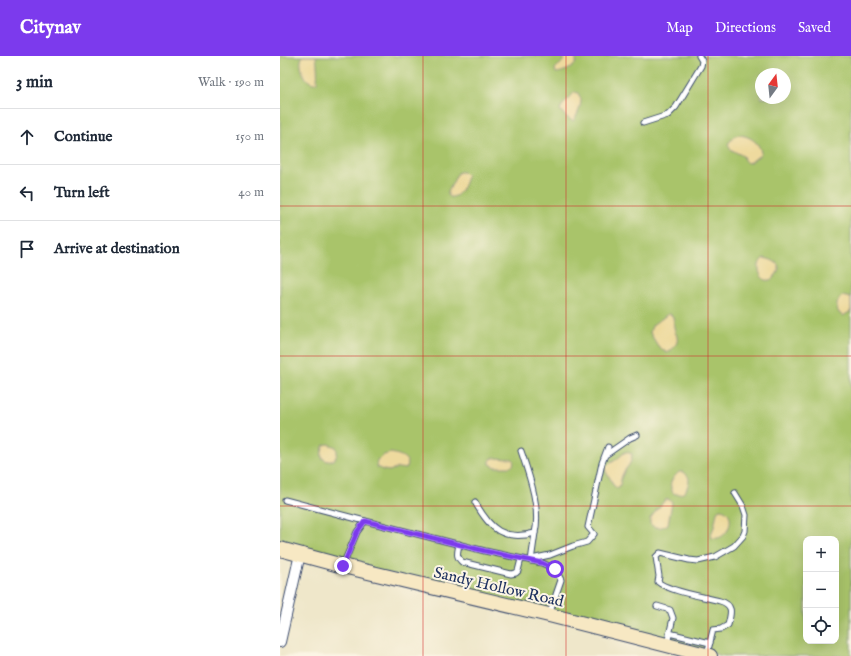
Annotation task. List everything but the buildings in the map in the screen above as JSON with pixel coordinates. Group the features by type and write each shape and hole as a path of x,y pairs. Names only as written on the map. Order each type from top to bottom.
{"street":[{"name":"Sandy Hollow Road","path":"280,549 343,566 549,615 668,639 709,651"},
{"path":"280,642 300,554"}],"lane":[{"path":"642,124 668,115 676,107 702,66 702,61 699,56"},
{"path":"606,454 637,435"},
{"path":"531,560 587,542 594,534 588,527 602,463 608,447"},
{"path":"521,451 537,508 537,525 531,560"},
{"path":"709,651 713,630 721,629 728,625 731,610 726,603 675,590 658,582 659,576 656,557 660,553 698,561 715,557 739,542 745,531 746,515 736,493"},
{"path":"285,500 365,521 542,563 555,569 561,580 549,615"},
{"path":"475,502 482,514 498,530 509,534 520,535 535,533"},
{"path":"343,566 357,532 365,521"},
{"path":"459,544 457,556 462,562 511,574 516,574 518,571 521,558"},
{"path":"657,606 670,610 673,618 668,639"}],"green space":[{"path":"280,56 851,56 851,656 723,656 345,563 280,544"}],"sand":[{"path":"303,56 316,56 317,82 313,83 306,79 301,64"},
{"path":"564,56 574,56 576,60 575,64 568,70 556,73 555,69 562,62"},
{"path":"574,92 578,93 581,99 579,110 573,121 566,117 560,110"},
{"path":"738,135 746,136 754,140 759,146 761,154 751,162 747,163 743,156 730,149 728,144"},
{"path":"459,172 463,172 467,176 465,183 462,190 457,195 450,197 448,192"},
{"path":"764,258 775,262 779,266 778,272 771,280 767,280 760,275 759,266"},
{"path":"842,296 851,298 851,311 843,316 839,313 837,306"},
{"path":"668,314 673,317 677,342 675,346 667,353 658,346 650,333 653,325"},
{"path":"328,444 336,447 337,454 334,460 327,461 322,458 323,447 324,445"},
{"path":"625,452 632,454 632,458 630,464 623,473 618,489 613,485 605,468"},
{"path":"391,453 402,456 406,459 408,464 406,469 398,468 389,471 376,467 377,460 384,455"},
{"path":"490,459 513,459 514,462 510,467 495,467 490,464"},
{"path":"679,472 686,474 689,480 685,492 676,494 673,493 671,481"},
{"path":"668,499 672,503 668,524 659,527 652,526 650,524 650,519 664,501"},
{"path":"720,509 726,511 729,515 730,525 723,535 718,538 712,538 711,534 717,512"}],"route":[{"path":"343,566 357,532 365,521 485,551 542,563 555,569"}]}
